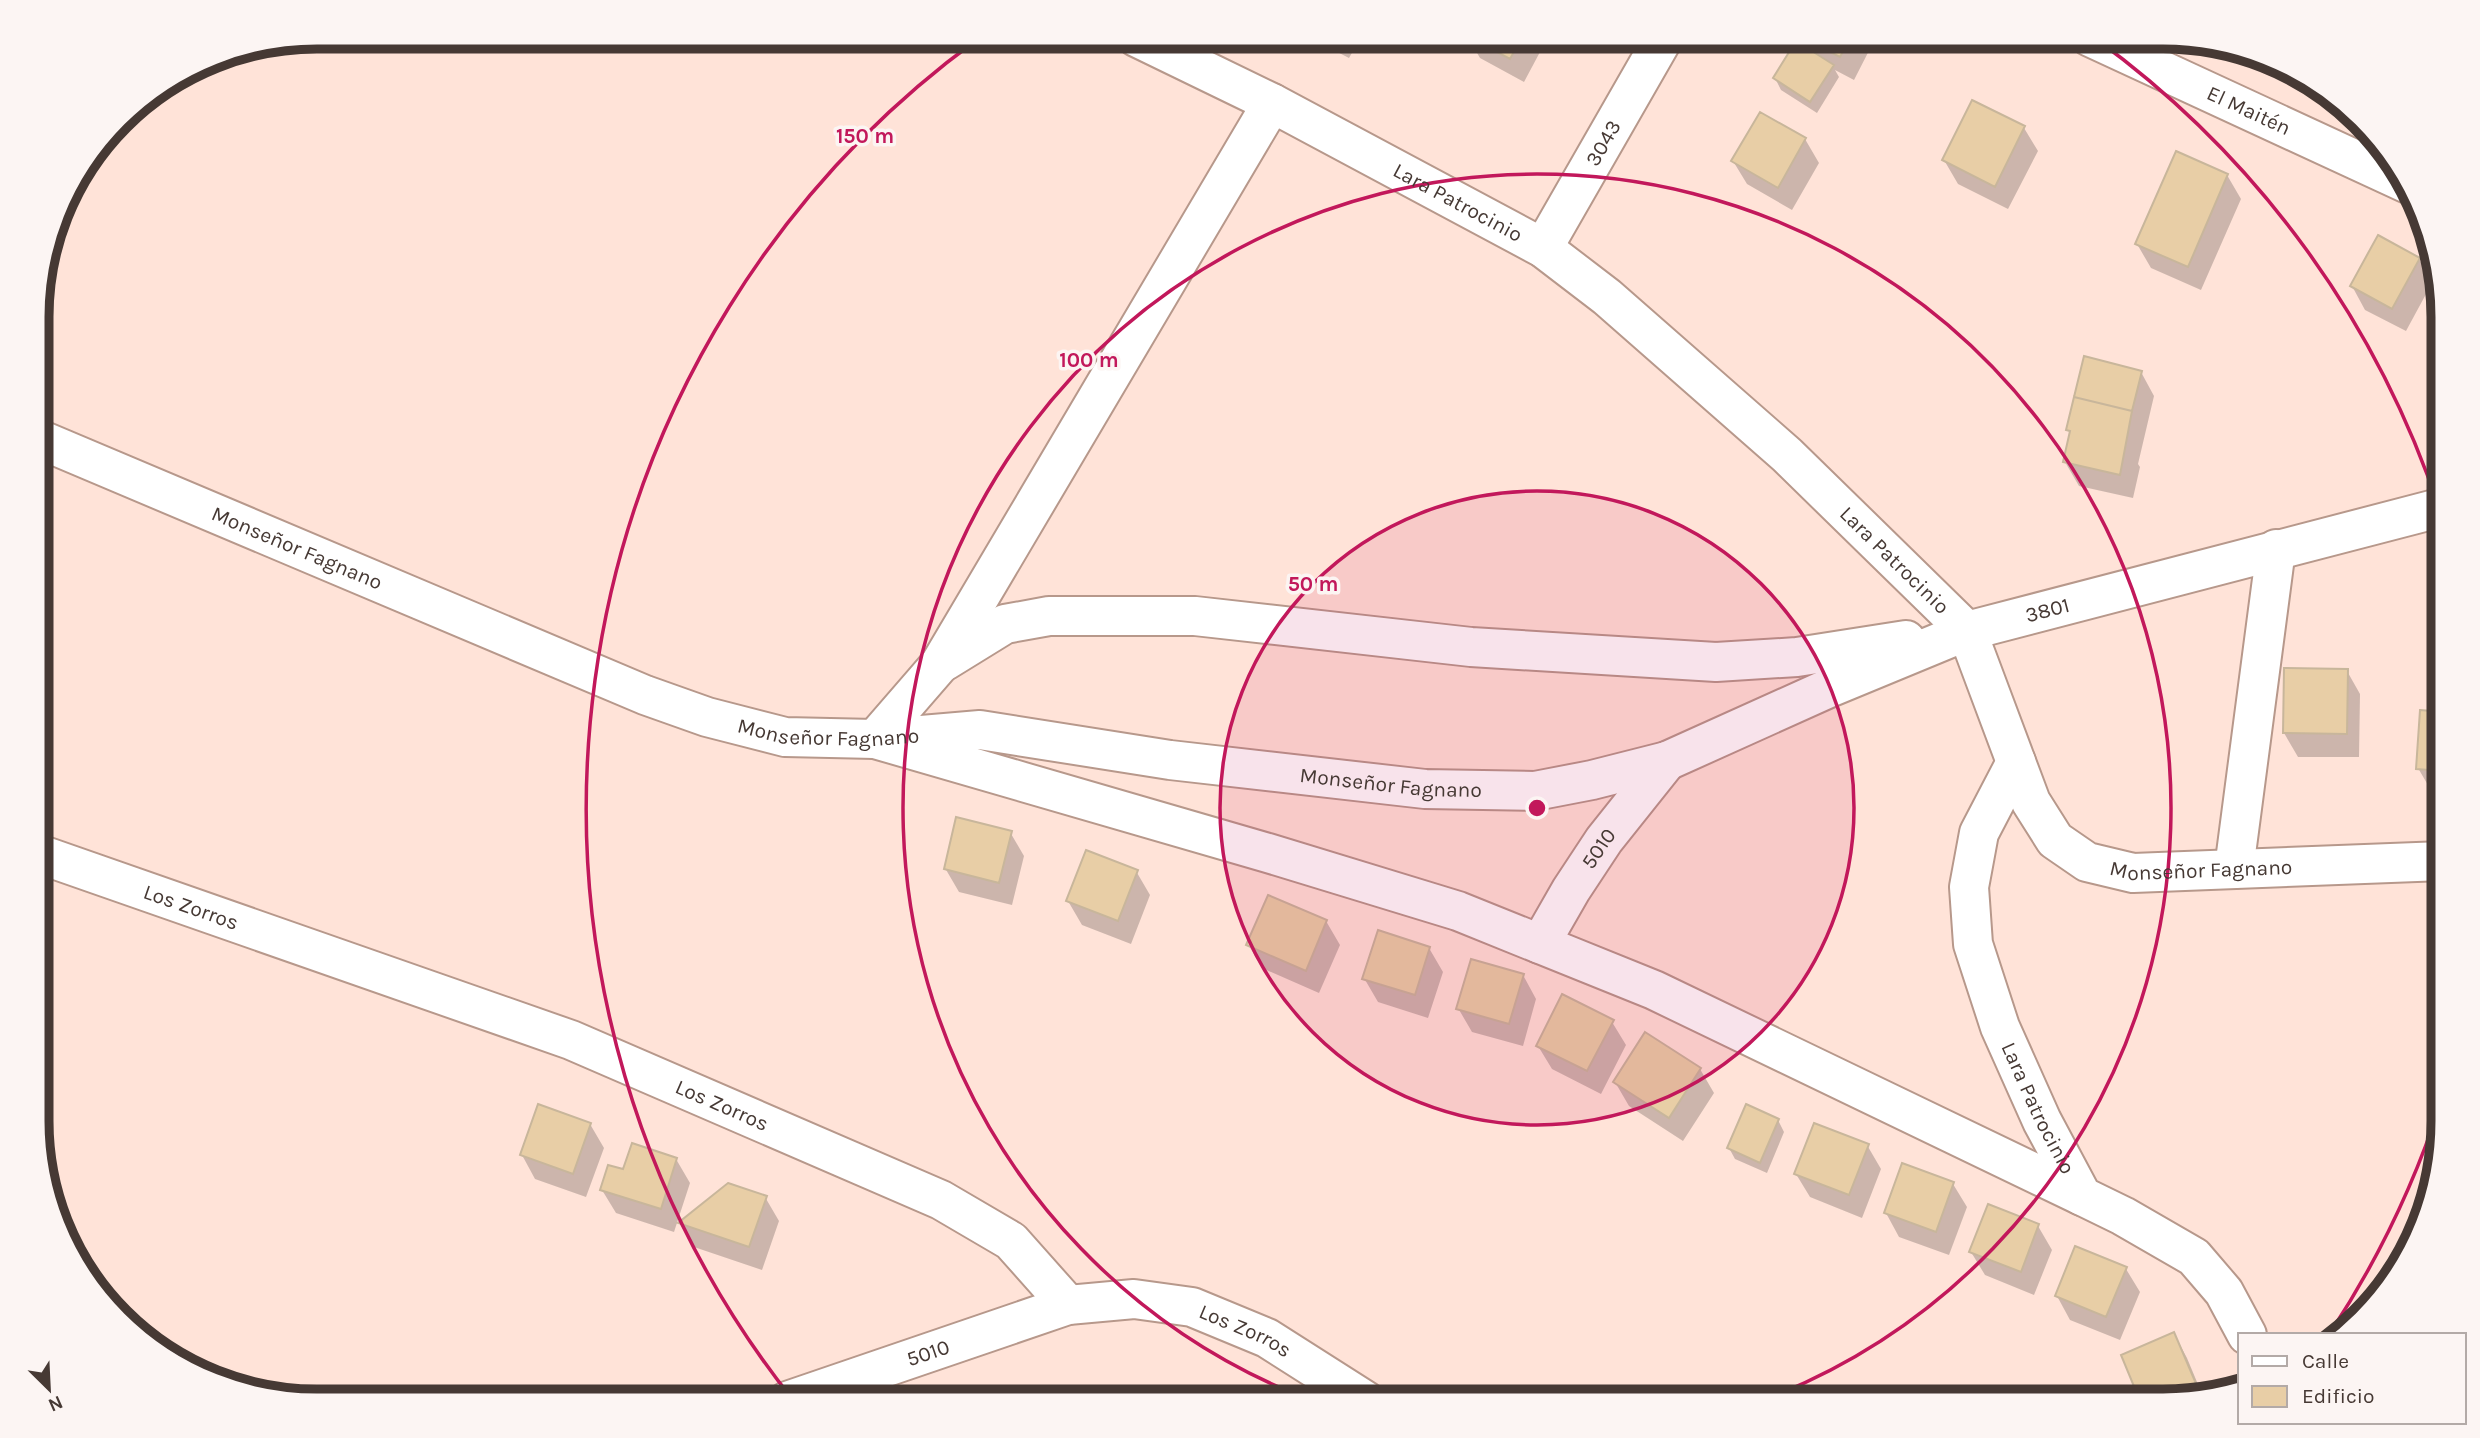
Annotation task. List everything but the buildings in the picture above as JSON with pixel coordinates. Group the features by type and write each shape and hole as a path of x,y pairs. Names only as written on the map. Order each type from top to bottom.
{"street":[{"name":"Lara Patrocinio","path":"1161,49 1272,103 1543,248 1607,297 1787,455 1967,631 2016,762 1979,833 1969,887 1973,944 2000,1027 2042,1121 2082,1196 2194,1257 2224,1292 2246,1333"},
{"name":"3043","path":"1543,248 1657,49"},
{"name":"El Maitén","path":"2116,49 2391,176"},
{"path":"1272,103 940,664 876,739 1268,852 1458,911 1654,990 2082,1196"},
{"name":"Monseñor Fagnano","path":"49,443 645,695 707,717 785,737 876,739 980,730 1170,760 1425,789 1535,791 1667,761"},
{"name":"3801","path":"1667,761 1829,688 1967,631 2431,510"},
{"path":"2234,869 2276,549"},
{"path":"940,664 1005,624 1049,616 1195,616 1471,647 1716,662 1797,657 1967,631"},
{"name":"5010","path":"1539,944 1604,840 1667,761"},
{"name":"Monseñor Fagnano","path":"2016,762 2031,802 2055,840 2087,862 2133,873 2431,861"},
{"name":"Los Zorros","path":"49,857 571,1040 941,1200 1011,1241 1068,1305 1134,1299 1192,1307 1267,1338 1347,1389"},
{"name":"5010","path":"822,1389 1068,1305"}]}
